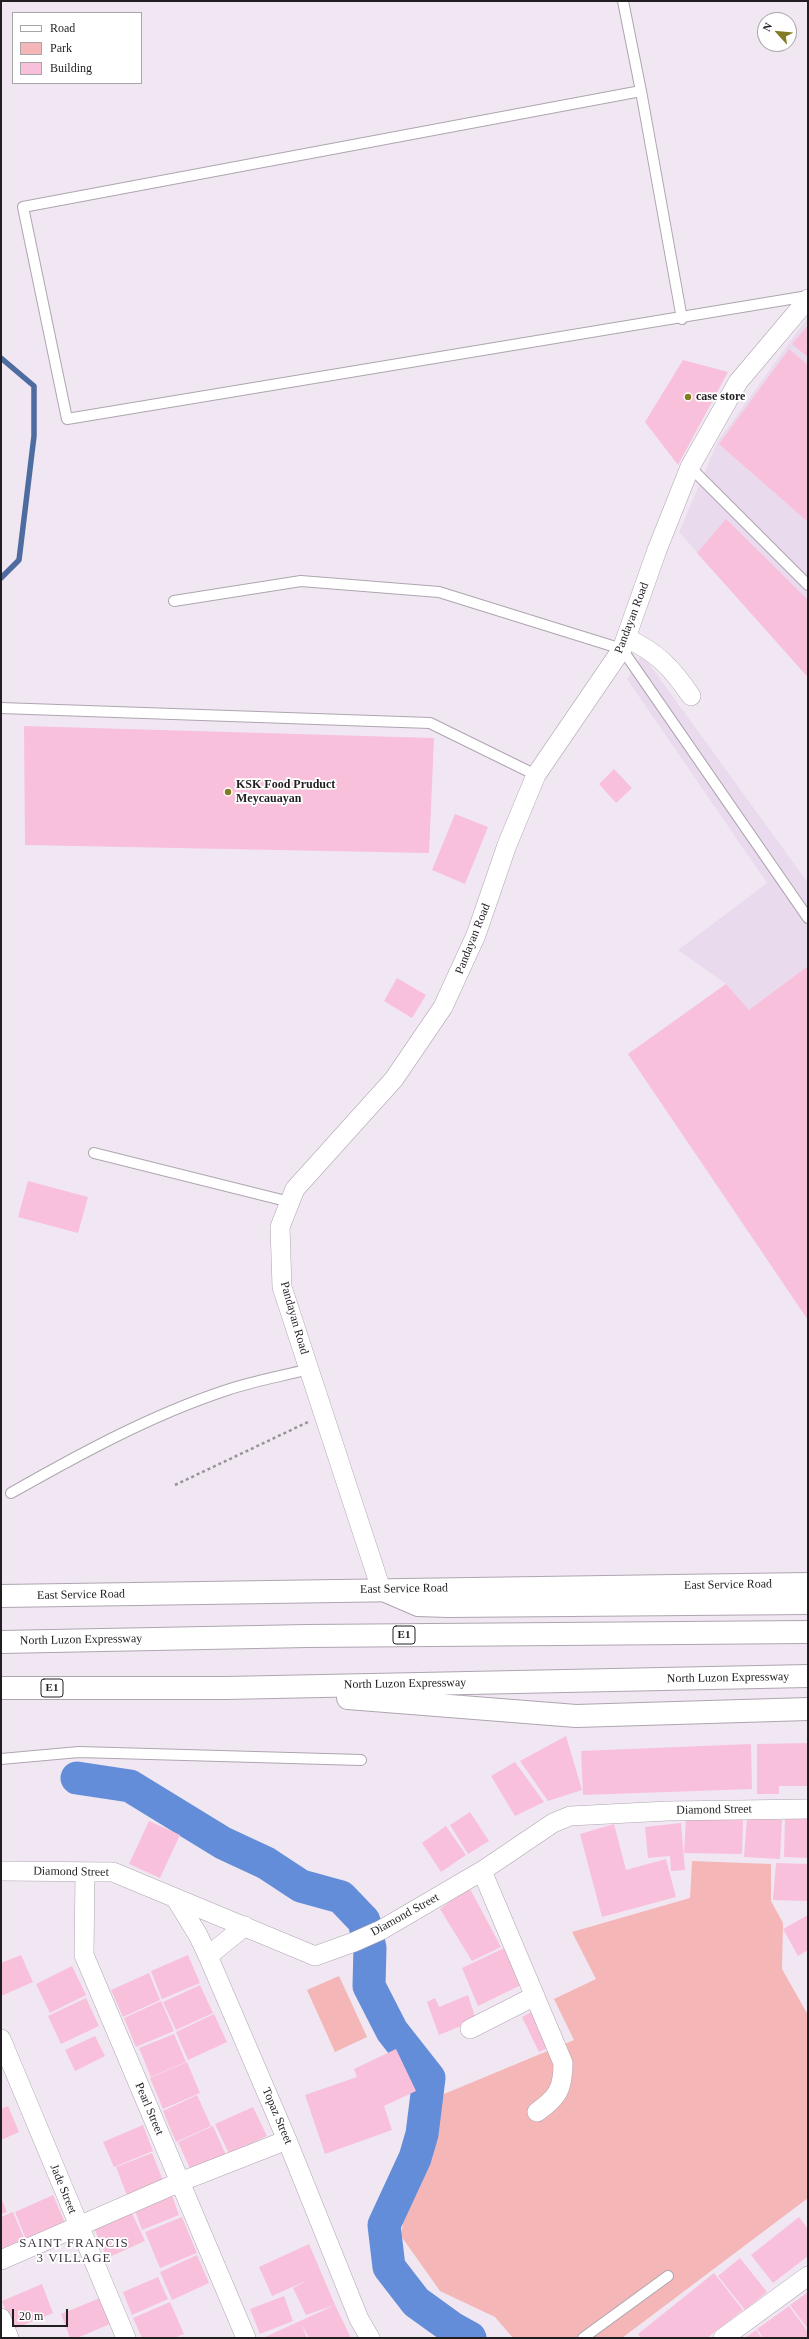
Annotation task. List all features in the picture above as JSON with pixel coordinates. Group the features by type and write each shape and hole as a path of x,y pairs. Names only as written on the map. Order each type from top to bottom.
{"main road":[{"name":"East Service Road","path":"1,1596 381,1589 808,1584"},
{"path":"381,1589 418,1605 448,1606 808,1603"},
{"name":"North Luzon Expressway","path":"1,1642 315,1636 808,1632"},
{"name":"North Luzon Expressway","path":"1,1688 225,1688 808,1676"},
{"path":"225,1688 576,1716 803,1712"}],"street":[{"name":"Pandayan Road","path":"381,1589 282,1287 280,1227 295,1189 394,1078 444,1006 476,935 508,845 536,775 624,644 657,550 690,467 738,382 808,297"},
{"path":"624,644 646,647 672,669 691,696"},
{"name":"Diamond Street","path":"1,1871 85,1873 113,1872 315,1956 354,1942 381,1930 482,1871 553,1823 570,1816 668,1811 808,1809"},
{"path":"482,1871 563,2063 563,2083 551,2102 537,2112"},
{"name":"Pearl Street","path":"85,1873 84,1955 246,2338"},
{"name":"Topaz Street","path":"176,1899 198,1935 208,1956 287,2140 359,2319 370,2338"},
{"path":"208,1956 245,1926"},
{"path":"470,2029 535,1996"},
{"name":"Jade Street","path":"1,2039 126,2338"},
{"path":"1,2260 180,2182 287,2140"},
{"path":"723,2338 808,2276"},
{"path":"1,2318 9,2338"}],"lane":[{"path":"623,1 641,91 682,319"},
{"path":"641,91 23,206 67,419 682,319 808,297"},
{"path":"690,467 808,585"},
{"path":"174,601 301,581 439,592 624,644 808,918"},
{"path":"1,708 430,723 536,775"},
{"path":"94,1153 290,1202"},
{"path":"11,1493 98,1444 124,1432 227,1390 309,1369"},
{"path":"1,1758 79,1752 361,1760"},
{"path":"583,2338 668,2276"}],"path":[{"path":"175,1486 324,1414"}],"shaded area":[{"path":"808,317 808,678 679,532 718,441"},
{"path":"642,654 808,883 808,1320 628,1054 726,984 678,950 767,883 627,679"}],"green space":[{"path":"692,1861 771,1864 771,1901 783,1923 782,1969 808,2015 808,2198 622,2338 513,2338 495,2317 440,2291 401,2236 408,2190 444,2094 574,2040 554,1999 596,1979 572,1932 690,1898"},
{"path":"339,1976 367,2037 335,2052 307,1990"}],"building":[{"path":"808,325 808,357 792,344"},
{"path":"789,349 808,365 808,522 719,444"},
{"name":"case store","path":"683,360 728,372 678,465 645,422"},
{"path":"726,519 808,600 808,677 697,553"},
{"name":"KSK Food Pruduct Meycauayan","path":"24,726 434,738 429,853 25,845"},
{"path":"614,769 632,788 616,803 599,784"},
{"path":"455,814 488,827 465,884 432,870"},
{"path":"808,966 808,1320 628,1054 726,984 749,1010"},
{"path":"397,978 426,995 412,1018 384,1001"},
{"path":"28,1181 88,1197 78,1233 18,1217"},
{"path":"566,1736 582,1790 548,1801 520,1761"},
{"path":"808,1743 808,1786 779,1786 779,1794 757,1794 757,1744"},
{"path":"751,1744 752,1789 583,1795 581,1751"},
{"path":"515,1762 544,1802 515,1816 491,1776"},
{"path":"470,1812 489,1841 468,1854 450,1825"},
{"path":"785,1817 808,1818 808,1858 784,1857"},
{"path":"747,1818 782,1820 780,1859 744,1857"},
{"path":"686,1819 743,1820 742,1854 684,1853"},
{"path":"149,1821 180,1835 160,1878 129,1864"},
{"path":"681,1823 685,1870 671,1871 670,1856 648,1858 645,1827"},
{"path":"614,1824 626,1870 666,1859 676,1897 602,1917 580,1834"},
{"path":"446,1826 466,1855 441,1872 422,1843"},
{"path":"776,1863 808,1864 808,1901 773,1900"},
{"path":"469,1887 501,1947 472,1961 440,1909"},
{"path":"808,1915 808,1950 798,1956 783,1929"},
{"path":"504,1948 521,1985 478,2006 462,1968"},
{"path":"21,1955 33,1982 1,1996 1,1963"},
{"path":"188,1955 200,1983 162,1999 151,1971"},
{"path":"72,1966 86,1995 50,2013 36,1984"},
{"path":"149,1973 160,2000 123,2017 111,1990"},
{"path":"200,1985 213,2013 176,2030 163,2002"},
{"path":"468,1995 476,2020 439,2035 427,2002 435,1998 439,2007"},
{"path":"86,1998 99,2026 61,2044 48,2016"},
{"path":"161,2001 174,2031 136,2047 124,2018"},
{"path":"537,2009 554,2045 539,2052 522,2017"},
{"path":"214,2014 227,2042 188,2060 176,2032"},
{"path":"174,2034 186,2062 151,2077 139,2048"},
{"path":"95,2036 105,2056 75,2071 65,2050"},
{"path":"396,2049 416,2091 384,2106 392,2130 325,2154 305,2095 357,2077 354,2069"},
{"path":"187,2062 200,2093 163,2109 150,2078"},
{"path":"197,2095 211,2126 176,2142 163,2111"},
{"path":"8,2106 19,2132 1,2140 1,2109"},
{"path":"253,2107 267,2136 229,2154 215,2124"},
{"path":"143,2125 153,2151 114,2167 103,2142"},
{"path":"213,2126 227,2157 192,2173 178,2142"},
{"path":"152,2153 164,2183 128,2198 116,2167"},
{"path":"171,2193 179,2215 142,2230 134,2208"},
{"path":"53,2195 66,2225 27,2242 15,2212"},
{"path":"1,2198 7,2212 1,2214"},
{"path":"130,2209 145,2241 107,2258 93,2226"},
{"path":"13,2212 26,2243 1,2254 1,2217"},
{"path":"182,2217 197,2253 160,2268 145,2232"},
{"path":"799,2217 808,2229 808,2256 773,2283 751,2255"},
{"path":"309,2244 335,2305 306,2315 293,2288 308,2280 272,2296 259,2267"},
{"path":"197,2255 209,2283 172,2300 160,2272"},
{"path":"740,2258 767,2292 745,2310 718,2276"},
{"path":"714,2273 743,2310 707,2338 641,2338 638,2334"},
{"path":"158,2277 168,2299 132,2315 123,2292"},
{"path":"42,2284 53,2313 14,2329 2,2301"},
{"path":"808,2292 808,2329 790,2305"},
{"path":"284,2296 293,2321 260,2334 250,2309"},
{"path":"100,2298 110,2324 77,2338 70,2338 61,2314"},
{"path":"170,2302 184,2334 174,2338 142,2338 133,2318"},
{"path":"335,2305 351,2338 309,2338 302,2325 307,2338 263,2338"},
{"path":"789,2306 808,2332 808,2338 763,2338 757,2329"},
{"path":"756,2330 762,2338 745,2338"}],"waterway":[{"path":"1,358 34,386 34,436 19,560 1,578"},
{"path":"77,1778 130,1786 223,1843 266,1863 301,1886 341,1897 364,1921 370,1948 369,1986 392,2031 429,2078 422,2134 415,2158 384,2225 389,2267 416,2302 452,2328 470,2338"}],"place":[{"name":"case store","path":"688,397"},
{"name":"KSK Food Pruduct Meycauayan","path":"228,792"}],"district":[{"name":"SAINT FRANCIS 3 VILLAGE","path":"74,2252"}]}
